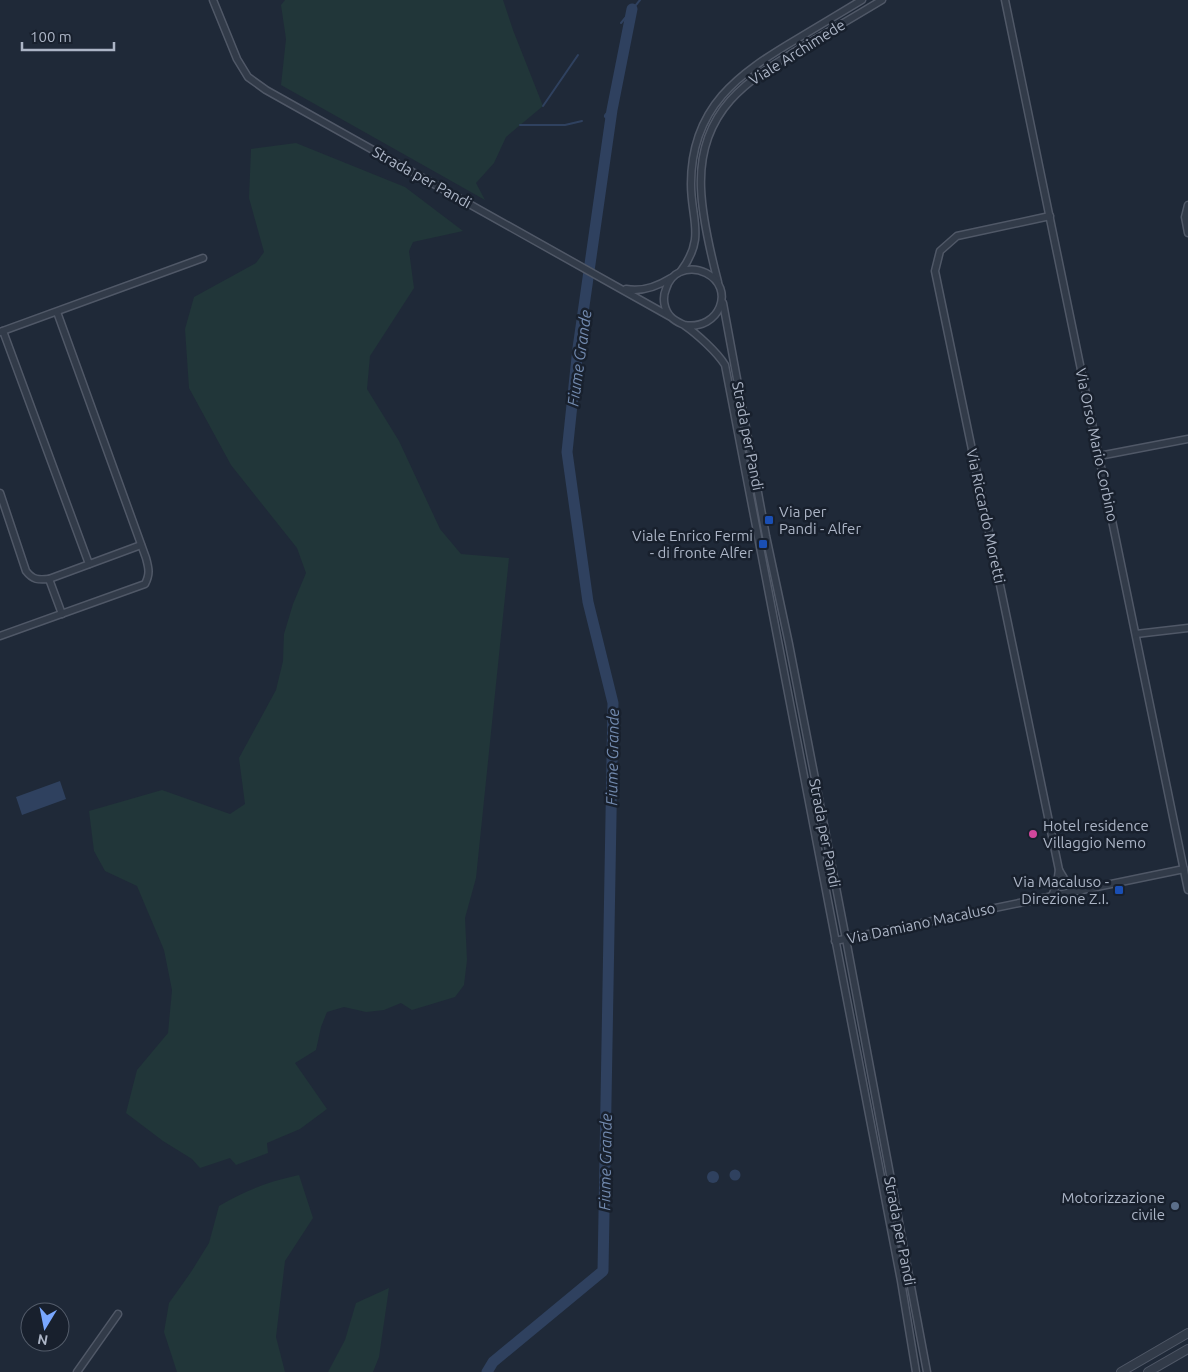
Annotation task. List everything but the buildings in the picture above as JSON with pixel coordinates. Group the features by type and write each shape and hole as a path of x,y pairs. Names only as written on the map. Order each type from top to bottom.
{"street":[{"name":"Strada per Pandi","path":"213,0 237,59 248,77 266,90 671,317 720,357 725,365 901,1281 916,1372"},
{"name":"Viale Archimede","path":"681,271 690,256 696,238 696,222 691,186 694,154 704,123 713,108 727,89 747,70 862,0"},
{"name":"Viale Archimede","path":"721,291 702,202 701,178 707,143 721,111 738,91 760,73 882,0"},
{"name":"Via Orso Mario Corbino","path":"1006,1 1188,890"},
{"path":"1188,205 1185,217 1188,233"},
{"name":"Via Riccardo Moretti","path":"1050,216 957,236 940,251 935,271 1059,870 1052,896"},
{"path":"89,564 2,331 203,258"},
{"path":"620,287 642,290 662,283 681,271 692,269 701,270 710,275 721,291 719,310 708,322 692,327 684,326"},
{"path":"671,317 666,310 664,292 674,276"},
{"name":"Strada per Pandi","path":"721,291 766,536 791,653 928,1372"},
{"path":"0,636 145,584 149,577 150,570 57,312"},
{"path":"1099,456 1188,439"},
{"path":"0,493 26,571 32,578 39,580 50,579 141,545"},
{"path":"50,579 62,614"},
{"path":"1136,634 1188,628"},
{"name":"Via Damiano Macaluso","path":"835,941 1184,869"},
{"path":"1059,870 1065,880 1079,890"},
{"path":"77,1372 118,1314"},
{"path":"1121,1372 1188,1333"},
{"path":"1148,1372 1188,1349"}],"green space":[{"path":"285,0 503,0 543,106 506,137 494,163 476,183 485,200 281,85 286,39 281,5"},
{"path":"296,143 405,187 463,231 413,242 409,251 414,288 370,356 367,389 399,441 440,529 461,554 509,558 476,878 465,918 467,960 464,985 455,997 412,1010 401,1003 384,1010 366,1012 344,1007 327,1012 321,1027 316,1050 295,1063 327,1109 300,1129 267,1143 268,1153 236,1165 230,1158 200,1168 192,1159 163,1141 126,1113 137,1070 168,1033 172,990 164,950 137,886 105,871 94,851 89,811 162,790 230,814 245,804 239,758 276,690 283,661 284,634 293,604 306,573 297,548 231,465 189,388 185,329 194,297 256,263 264,252 249,198 251,149"},
{"path":"299,1175 313,1218 285,1261 276,1337 285,1372 177,1372 164,1332 169,1303 209,1243 219,1206 258,1187"},
{"path":"389,1288 379,1357 373,1372 328,1372 345,1340 356,1303"}],"water":[{"path":"60,781 66,799 22,815 16,797"},
{"path":"735,1169 741,1175 735,1181 729,1175"},
{"path":"711,1171 715,1171 719,1177 715,1183 711,1183 707,1179 707,1175"}],"waterway":[{"name":"Fiume Grande","path":"621,23 640,0"},
{"name":"Fiume Grande","path":"487,1372 493,1362 603,1271 613,703 588,602 567,452 578,348 612,110 632,9"},
{"name":"Fiume Grande","path":"543,106 578,55"},
{"name":"Fiume Grande","path":"607,116 612,110"},
{"path":"520,125 565,125 582,121"}],"place":[{"name":"Via per Pandi - Alfer","path":"769,520"},
{"name":"Viale Enrico Fermi - di fronte Alfer","path":"763,544"},
{"name":"Hotel residence Villaggio Nemo","path":"1033,834"},
{"name":"Via Macaluso - Direzione Z.I.","path":"1119,890"},
{"name":"Motorizzazione civile","path":"1175,1206"}]}
